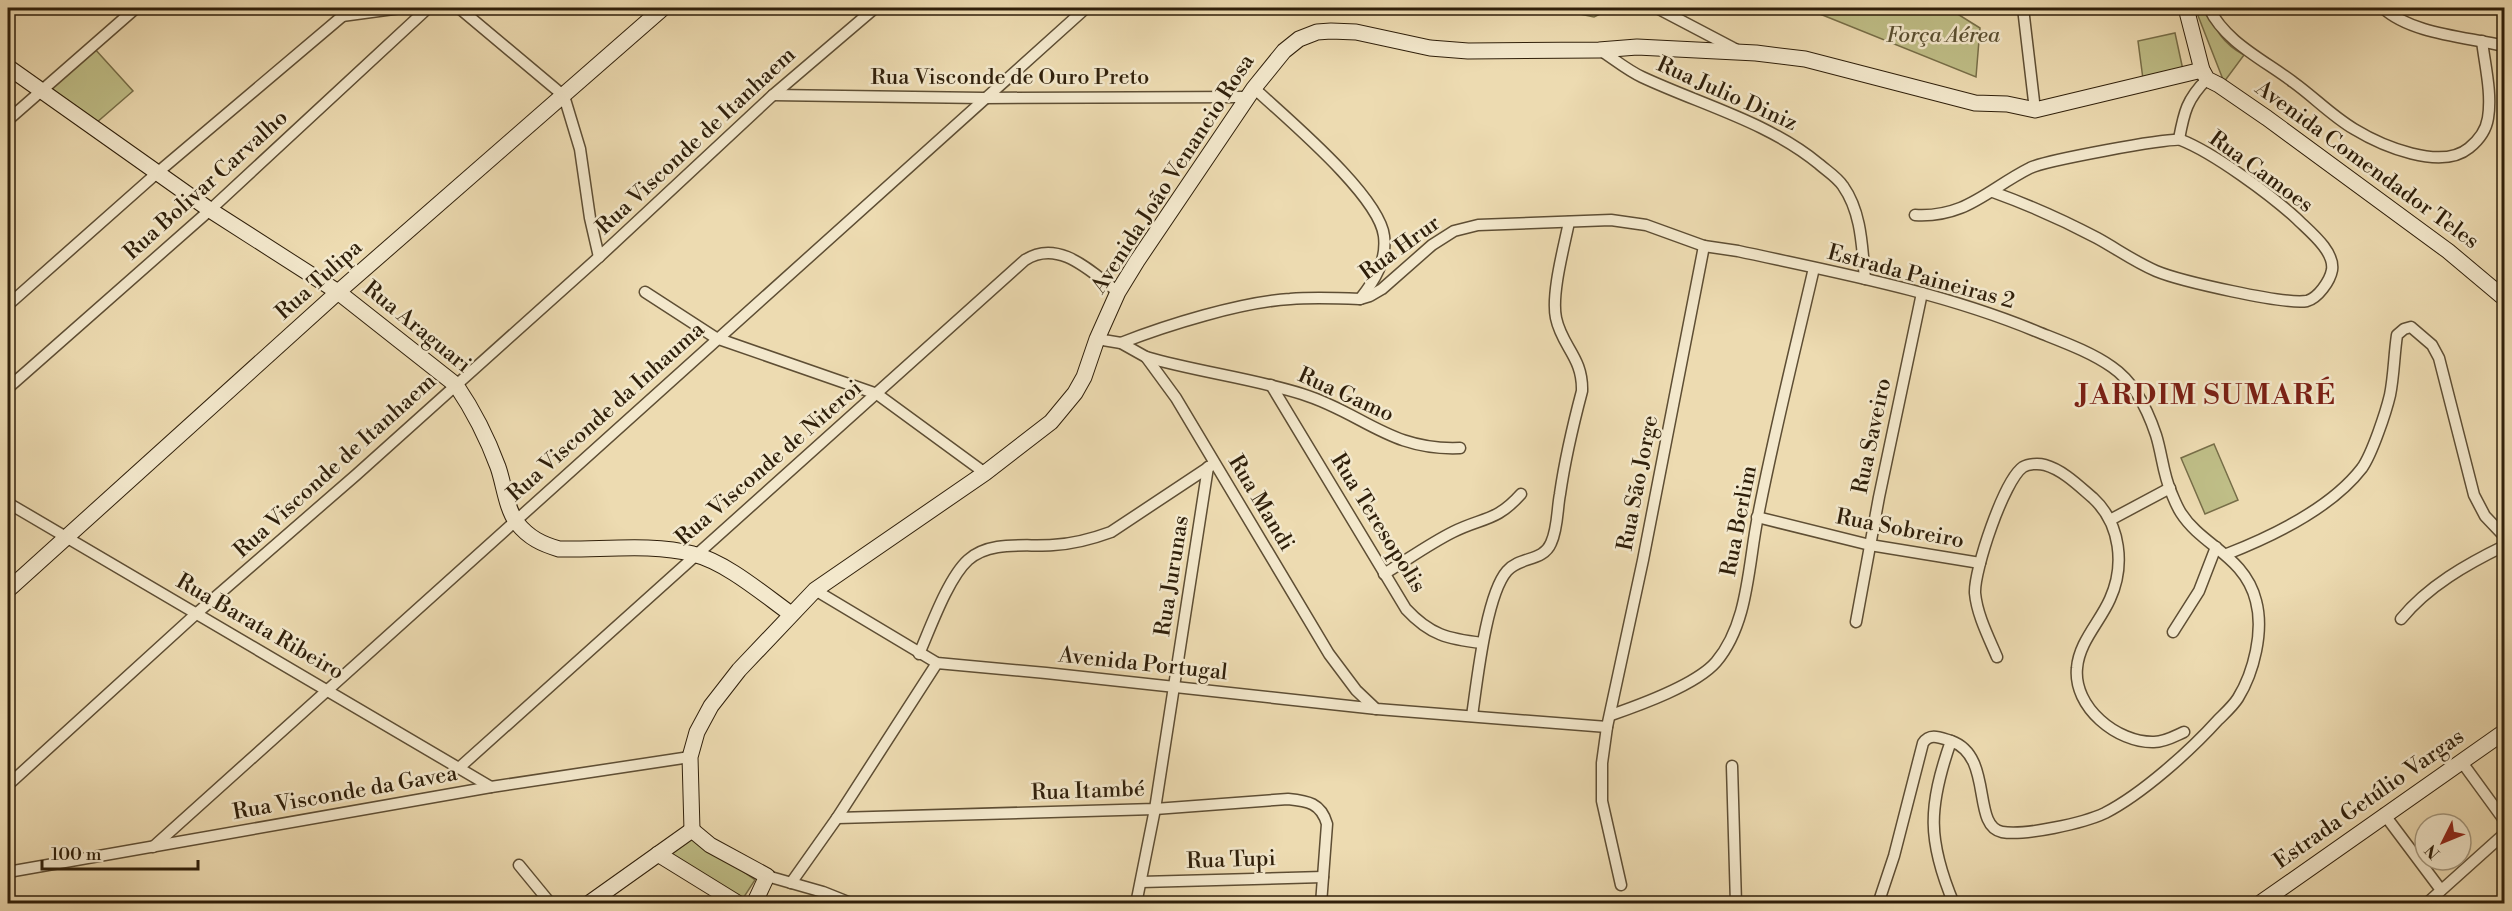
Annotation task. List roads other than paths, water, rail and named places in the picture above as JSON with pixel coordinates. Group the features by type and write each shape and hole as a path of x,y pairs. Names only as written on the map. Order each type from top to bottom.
{"main road":[{"name":"Rua Tulipa","path":"8,590 338,292 663,8"},
{"path":"2186,8 2204,75"},
{"name":"Avenida João Venancio Rosa","path":"692,830 690,757 697,732 711,706 739,670 815,590 985,472 1051,422 1075,393 1084,377 1097,339 1118,292 1251,93 1284,51 1299,39 1317,32 1356,32 1430,48 1468,51 1599,50 1637,47 1740,51 1805,59 1975,103 2007,104 2035,110 2204,75"},
{"name":"Rua Araguari","path":"8,67 210,210 338,292 456,385 482,430 498,467 516,521 528,536 542,544 559,549 670,549 695,554 721,566 791,614"},
{"name":"Avenida Comendador Teles","path":"2204,75 2266,117 2502,290"},
{"name":"Estrada Getúlio Vargas","path":"2259,903 2505,732"},
{"path":"588,903 692,830 710,845 767,876 754,903"},
{"path":"658,854 739,903"}],"street":[{"path":"8,120 135,8"},
{"path":"8,305 157,173 352,8"},
{"path":"341,16 401,8"},
{"name":"Rua Bolivar Carvalho","path":"8,388 210,210 428,8"},
{"path":"459,8 564,96 580,149 590,218 599,257"},
{"name":"Rua Visconde de Itanhaem","path":"8,785 197,613 356,475 599,257 773,95 875,8"},
{"name":"Rua Visconde da Inhauma","path":"153,847 716,338 1086,8"},
{"path":"1657,8 1740,51"},
{"path":"2023,8 2035,110"},
{"path":"2210,8 2226,33 2354,129 2382,143 2413,154 2439,158 2462,154 2481,138 2488,119 2488,92 2482,41"},
{"path":"2383,8 2391,16 2414,26 2505,46"},
{"name":"Rua Julio Diniz","path":"1599,50 1640,76 1770,131 1806,153 1834,176 1843,186 1852,203 1862,236 1865,279"},
{"path":"2179,139 2184,116 2193,93 2204,75"},
{"path":"1251,93 1354,184 1372,205 1384,235 1381,268 1360,299"},
{"name":"Rua Visconde de Ouro Preto","path":"773,95 984,98 1251,93"},
{"name":"Rua Camoes","path":"1915,215 1936,216 1952,212 1993,192 2032,166 2179,139 2223,164 2261,190 2317,238 2331,258 2332,269 2322,290 2309,300 2291,301 2214,287 2158,272 2048,213 1993,192"},
{"name":"Rua Hrur","path":"1121,343 1160,329 1246,306 1288,299 1360,299 1370,296 1382,289 1432,245 1454,231 1478,225 1611,220 1646,225 1704,246"},
{"path":"1472,716 1482,643 1495,594 1508,570 1519,562 1541,556 1548,550 1553,540 1560,493 1582,391 1578,362 1560,331 1554,306 1569,222"},
{"name":"Estrada Paineiras 2","path":"1704,246 1738,250 1971,306 2067,344 2111,366 2127,379 2138,395 2156,433 2170,488 2182,514 2216,547 2227,554 2247,580 2256,601 2259,627 2255,654 2238,698 2199,741 2134,793 2104,813 2063,826 2000,832 1989,822 1981,795 1978,771 1971,755 1962,745 1951,741"},
{"name":"Rua São Jorge","path":"1621,885 1602,801 1602,763 1607,727 1644,561 1704,246"},
{"name":"Rua Visconde de Niteroi","path":"460,767 1025,260 1036,253 1052,251 1066,256 1118,292"},
{"name":"Rua Berlim","path":"1611,715 1648,703 1686,683 1715,664 1731,639 1743,600 1757,517 1814,268"},
{"path":"645,292 716,338 877,394 985,472"},
{"name":"Rua Saveiro","path":"1856,622 1922,293"},
{"path":"2227,554 2289,527 2323,503 2361,468 2369,454 2389,398 2397,335 2411,327 2432,345 2439,358 2474,495 2485,516 2505,536"},
{"name":"Rua Mandi","path":"1097,339 1121,343 1146,357 1176,398 1212,465 1329,654 1356,690 1377,709"},
{"name":"Rua Gamo","path":"1146,357 1270,385 1321,402 1399,440 1438,449 1460,448"},
{"name":"Rua Teresopolis","path":"1270,385 1406,609 1431,632 1454,639 1482,643"},
{"name":"Rua Sobreiro","path":"1757,517 1870,545 1980,563 2004,493 2015,475 2023,467 2033,464 2045,465 2074,481 2099,504 2110,520 2118,544 2118,577 2109,601 2081,650 2076,669 2081,693 2104,724 2118,734 2154,742 2184,732"},
{"path":"919,654 956,576 966,561 978,553 1008,547 1051,546 1094,539 1111,532 1212,465"},
{"name":"Rua Jurunas","path":"1136,903 1155,809 1212,465"},
{"path":"2110,520 2170,488"},
{"path":"1384,574 1450,533 1506,511 1521,494"},
{"name":"Rua Barata Ribeiro","path":"8,503 491,787"},
{"path":"2401,619 2414,603 2441,582 2481,557 2505,546"},
{"path":"2173,632 2199,591 2216,547"},
{"path":"1980,563 1975,594 1984,628 1997,657"},
{"path":"791,883 837,818 937,663 815,590"},
{"name":"Avenida Portugal","path":"937,663 1377,709 1607,727"},
{"path":"1878,903 1894,856 1923,743 1932,736 1951,741 1939,780 1932,816 1936,854 1954,903"},
{"name":"Rua Visconde da Gavea","path":"8,872 491,787 690,757"},
{"path":"2461,761 2505,820"},
{"path":"1732,766 1736,903"},
{"name":"Rua Itambé","path":"837,818 1155,809 1288,799 1304,801 1319,807 1324,813 1327,824 1323,877"},
{"path":"2384,814 2441,890"},
{"path":"2426,903 2505,834"},
{"path":"519,865 551,903"},
{"path":"767,876 823,891 853,903"},
{"path":"1321,903 1323,877"},
{"name":"Rua Tupi","path":"1140,882 1323,877"}],"district":[{"name":"JARDIM SUMARÉ","path":"2207,395"}],"park label":[{"name":"Força Aérea","path":"1943,35"}]}
